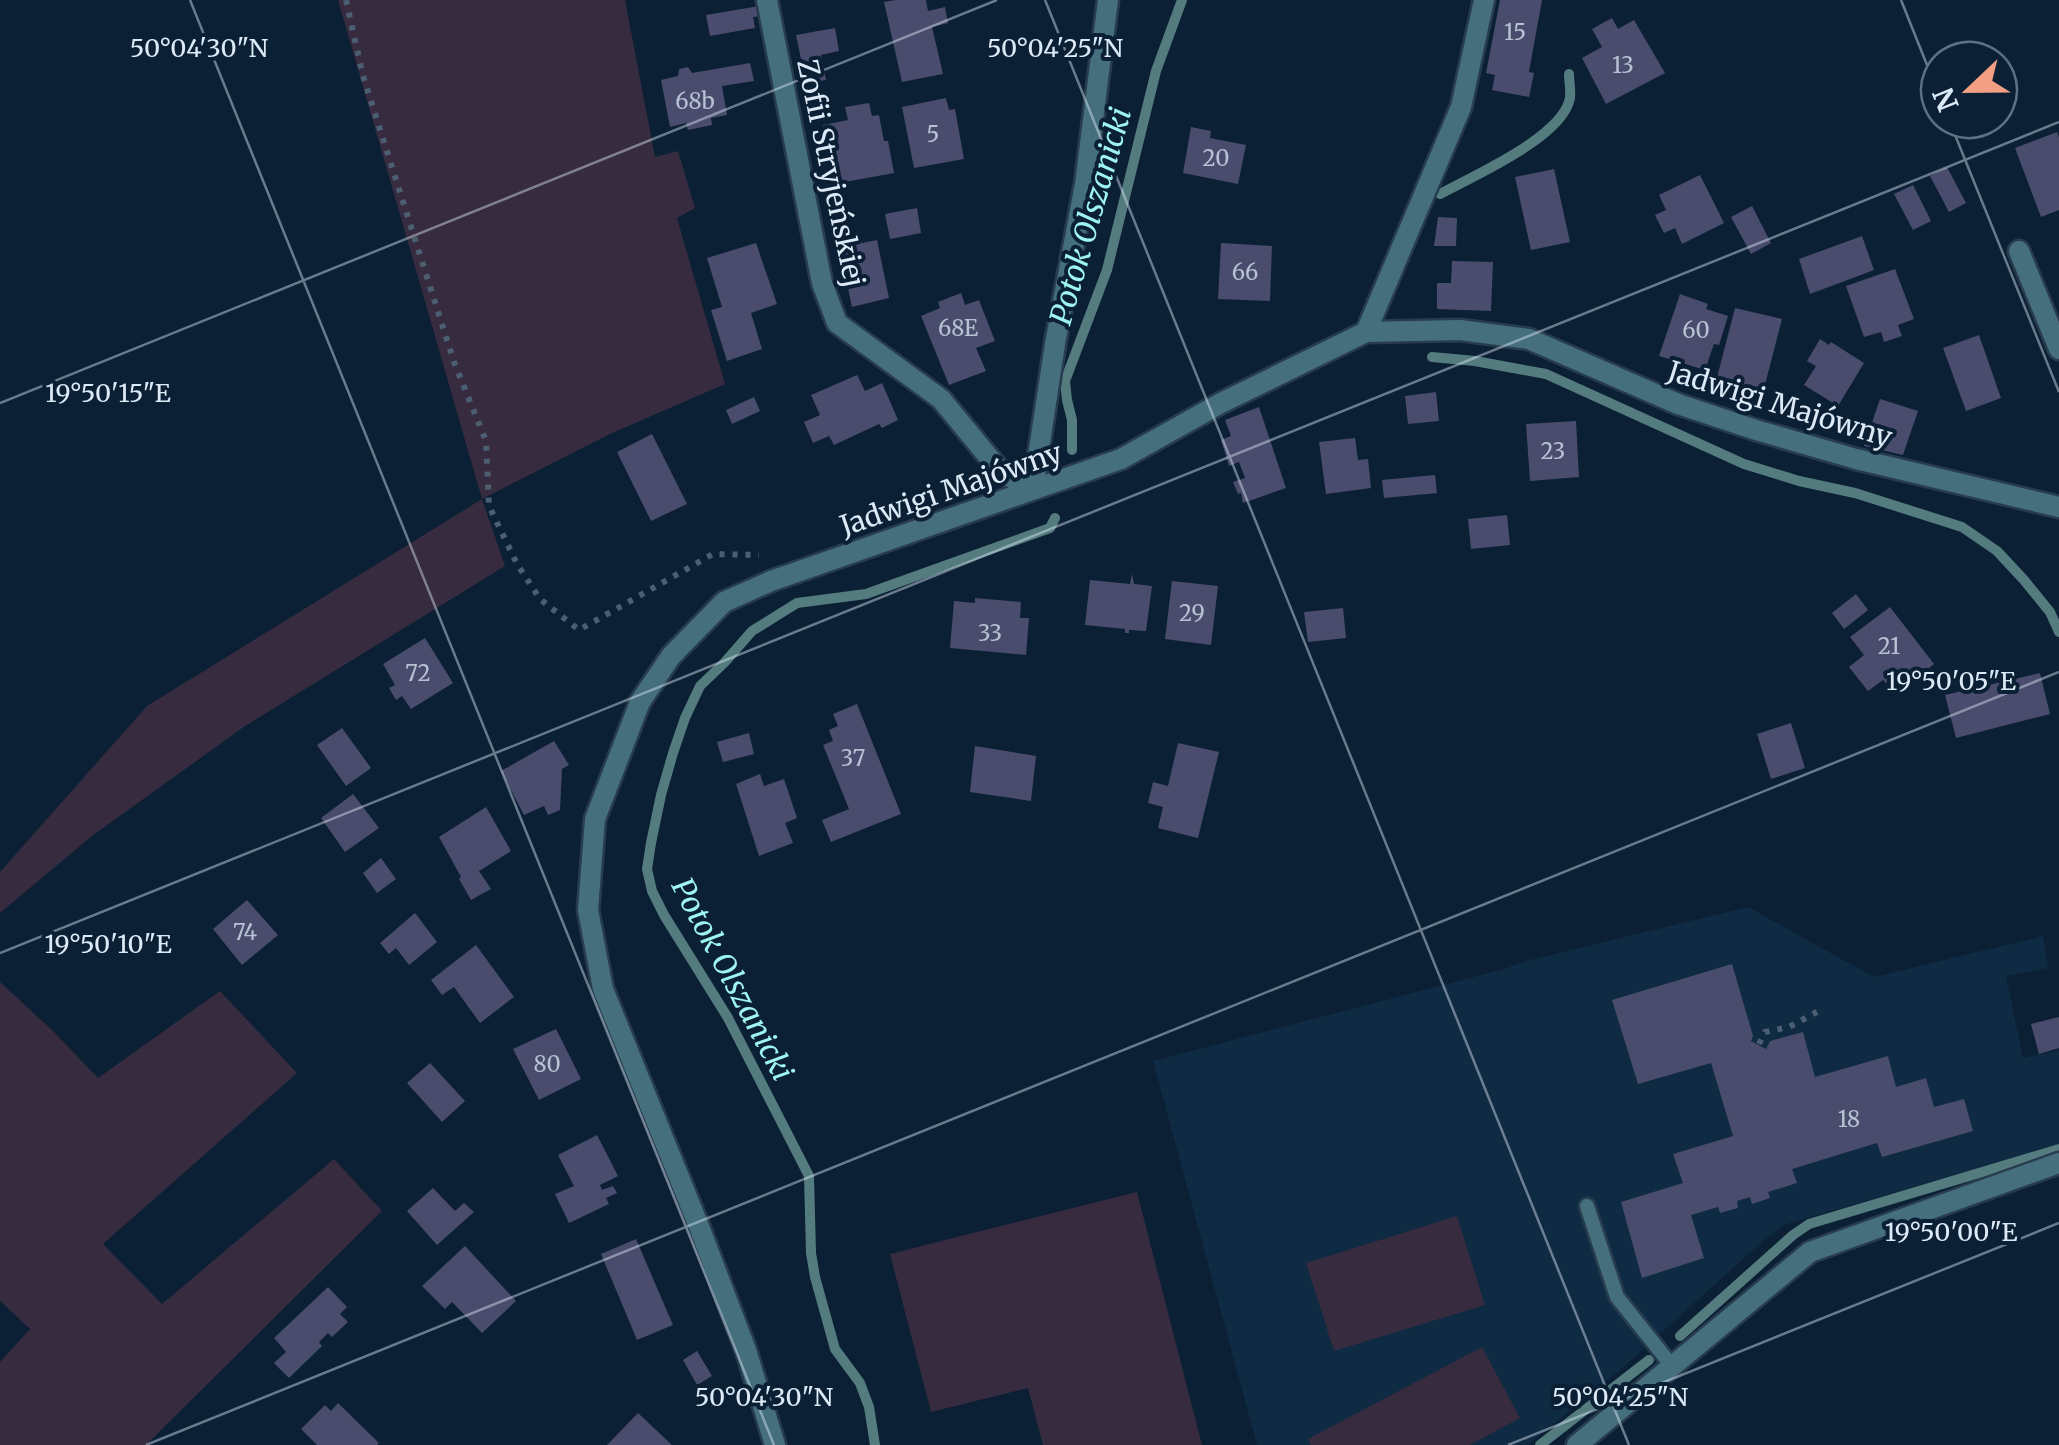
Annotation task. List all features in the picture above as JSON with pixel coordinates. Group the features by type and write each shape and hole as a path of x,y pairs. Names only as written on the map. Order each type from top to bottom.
{"street":[{"name":"Zofii Stryjeńskiej","path":"767,0 822,284 837,324 941,398 1000,472 1033,489"},
{"path":"1033,489 1085,184 1108,0"},
{"path":"1366,332 1460,107 1484,0"},
{"path":"2019,250 2059,349"},
{"name":"Jadwigi Majówny","path":"775,1445 720,1281 603,989 588,910 595,819 640,702 671,656 724,602 771,581 1120,459 1220,403 1366,332 1460,330 1528,340 1678,404 1756,430 1856,459 2059,506"},
{"path":"1577,1445 1810,1252 2059,1162"}],"lane":[{"path":"1587,1206 1618,1297 1672,1366"}],"path":[{"path":"346,0 364,76 454,362 486,441 489,506 517,564 540,599 578,630 713,554 768,555"},
{"path":"1758,1044 1765,1032 1789,1026 1817,1012"}],"shaded area":[{"path":"338,0 625,0 655,157 678,151 695,208 677,218 725,384 610,434 482,499"},
{"path":"482,499 505,566 245,726 92,836 0,913 0,872 147,706"},
{"path":"1748,907 1874,977 2043,936 2048,968 2006,976 2023,1058 2059,1050 2059,1144 1784,1225 1620,1370 1528,1445 1257,1445 1153,1061 1526,961"},
{"path":"0,982 98,1078 220,991 297,1073 103,1244 162,1304 334,1159 382,1211 146,1445 0,1445 0,1362 30,1329 0,1301"},
{"path":"1137,1192 1202,1445 1043,1445 1028,1388 931,1412 890,1254"},
{"path":"1457,1216 1485,1305 1334,1351 1306,1263"},
{"path":"1482,1347 1520,1418 1470,1445 1311,1445 1308,1439"}],"building":[{"path":"926,0 928,11 945,7 948,23 932,27 943,74 902,82 884,2"},
{"path":"1500,0 1542,0 1529,72 1534,73 1529,97 1492,90 1495,75 1486,73"},
{"path":"759,6 760,16 753,17 755,28 710,36 706,15"},
{"path":"1612,18 1618,29 1634,20 1665,73 1606,104 1582,58 1602,47 1592,29"},
{"path":"835,28 839,51 821,55 826,80 806,83 796,35"},
{"path":"750,63 754,81 722,86 727,115 711,118 712,125 688,130 686,123 670,127 661,80 678,76 679,69 688,67 692,73"},
{"path":"946,98 949,110 955,109 964,159 914,168 902,107"},
{"path":"869,103 872,116 879,115 894,173 834,184 823,125 848,120 845,107"},
{"path":"1191,127 1211,131 1210,138 1246,145 1238,184 1183,173"},
{"path":"2057,132 2059,210 2041,217 2015,148"},
{"path":"1947,167 1966,203 1949,212 1930,176"},
{"path":"1554,169 1570,242 1531,250 1515,177"},
{"path":"1700,175 1724,223 1682,244 1675,228 1664,233 1655,215 1666,210 1659,195"},
{"path":"1913,185 1931,221 1913,230 1894,194"},
{"path":"1752,206 1771,243 1751,254 1731,217"},
{"path":"917,208 921,233 890,239 885,214"},
{"path":"1438,217 1457,218 1456,246 1434,246"},
{"path":"859,232 862,243 877,240 889,298 852,307 837,237"},
{"path":"1862,236 1874,270 1810,294 1799,259"},
{"path":"756,243 777,304 751,313 762,349 727,361 711,310 722,307 707,258"},
{"path":"1221,243 1272,246 1270,301 1218,299"},
{"path":"1452,261 1493,262 1491,311 1437,309 1437,283 1451,283"},
{"path":"1895,269 1914,319 1898,325 1902,336 1884,342 1881,332 1864,337 1846,286"},
{"path":"961,293 965,305 979,300 995,341 976,348 986,371 949,385 921,316 940,308 938,302"},
{"path":"1680,294 1728,316 1719,345 1714,344 1705,370 1659,356"},
{"path":"1735,308 1782,319 1761,400 1714,389"},
{"path":"1979,335 2001,398 1966,411 1943,348"},
{"path":"1820,339 1864,363 1838,406 1804,385 1816,366 1807,361"},
{"path":"857,375 865,391 882,383 898,420 882,428 879,424 834,445 829,436 813,443 804,422 820,415 811,395"},
{"path":"1436,392 1439,421 1408,424 1405,396"},
{"path":"754,397 760,411 732,424 726,410"},
{"path":"1880,399 1918,411 1903,455 1864,446"},
{"path":"1259,407 1286,488 1243,503 1233,482 1245,478 1239,462 1229,466 1221,440 1231,436 1225,420"},
{"path":"1576,421 1579,477 1530,481 1526,424"},
{"path":"652,434 687,504 651,521 617,452"},
{"path":"1355,438 1358,460 1368,459 1371,488 1326,494 1319,442"},
{"path":"1435,475 1437,493 1384,498 1382,480"},
{"path":"1507,515 1510,545 1471,549 1468,519"},
{"path":"1132,574 1134,584 1152,586 1146,631 1125,633 1125,629 1085,625 1090,580 1130,584"},
{"path":"1172,581 1218,586 1211,645 1165,639"},
{"path":"1856,594 1868,610 1844,629 1832,613"},
{"path":"975,598 1021,602 1020,618 1029,618 1026,655 950,648 954,601 975,603"},
{"path":"1890,607 1934,664 1914,680 1904,668 1868,691 1849,667 1864,655 1850,637"},
{"path":"1343,608 1346,638 1308,642 1304,612"},
{"path":"425,638 453,683 411,709 402,696 396,700 389,688 395,685 383,664"},
{"path":"2040,673 2050,714 1956,738 1945,695"},
{"path":"857,704 901,814 831,842 822,820 849,809 823,745 833,741 829,730 838,726 833,714"},
{"path":"1791,723 1805,768 1771,779 1757,734"},
{"path":"342,728 371,768 346,786 317,745"},
{"path":"749,733 754,754 723,762 717,742"},
{"path":"554,741 569,765 562,769 560,810 548,815 544,806 524,815 501,771"},
{"path":"1178,743 1219,752 1198,838 1158,828 1163,807 1148,803 1153,782 1168,786"},
{"path":"975,746 1036,756 1031,801 970,792"},
{"path":"760,774 764,786 784,779 797,818 785,823 793,843 759,856 736,784"},
{"path":"353,794 379,828 345,852 321,818"},
{"path":"486,807 511,851 479,871 491,889 471,900 439,837"},
{"path":"381,858 396,879 377,893 363,873"},
{"path":"247,900 278,935 242,965 213,929"},
{"path":"415,913 437,942 409,965 396,948 389,954 380,943"},
{"path":"476,945 514,997 480,1023 454,987 442,995 431,980"},
{"path":"1732,964 1753,1036 1751,1041 1766,1049 1770,1041 1803,1032 1815,1077 1888,1056 1896,1087 1926,1078 1934,1107 1964,1099 1973,1131 1882,1157 1877,1143 1792,1169 1797,1183 1768,1192 1770,1198 1752,1204 1750,1197 1737,1201 1738,1208 1720,1213 1718,1207 1691,1215 1704,1258 1642,1278 1621,1202 1683,1183 1673,1154 1733,1136 1711,1063 1638,1084 1612,1000"},
{"path":"2059,1017 2059,1048 2039,1054 2031,1024"},
{"path":"556,1029 581,1079 539,1100 513,1049"},
{"path":"430,1063 465,1101 442,1122 407,1083"},
{"path":"597,1135 618,1176 600,1185 602,1190 613,1186 617,1193 606,1198 609,1204 569,1223 555,1194 574,1186 558,1155"},
{"path":"433,1188 455,1211 464,1203 474,1212 437,1245 407,1211"},
{"path":"636,1239 673,1325 637,1340 601,1254"},
{"path":"465,1246 516,1301 482,1333 452,1302 445,1309 422,1286"},
{"path":"328,1287 347,1307 340,1314 348,1322 332,1337 328,1333 319,1342 322,1346 289,1378 274,1363 286,1352 274,1338"},
{"path":"697,1351 712,1376 697,1385 683,1360"},
{"path":"338,1403 377,1445 317,1445 301,1429 325,1405 331,1411"},
{"path":"638,1413 672,1445 607,1445"}],"waterway":[{"name":"Potok Olszanicki","path":"1072,450 1072,420 1065,381 1107,270 1156,71 1182,0"},
{"path":"1440,194 1515,154 1551,127 1564,113 1570,98 1569,74"},
{"path":"1432,357 1546,374 1744,464 1962,527 1997,551 2024,580 2050,612 2059,632"},
{"name":"Potok Olszanicki","path":"875,1445 869,1407 860,1383 835,1349 815,1277 809,1176 728,1018 652,891 647,869 651,843 673,753 700,686 752,631 797,603 866,594 1050,528 1055,518"},
{"path":"1680,1336 1809,1224 2059,1149"},
{"path":"1540,1445 1649,1360"}]}
